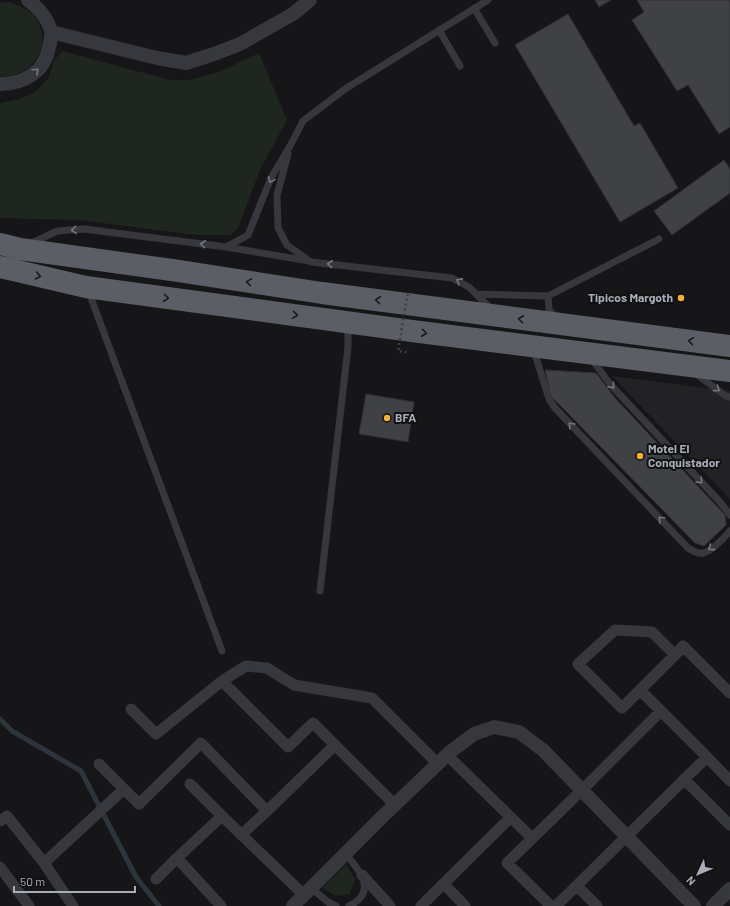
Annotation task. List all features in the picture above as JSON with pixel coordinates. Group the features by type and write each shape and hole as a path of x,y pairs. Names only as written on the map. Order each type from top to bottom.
{"highway":[{"path":"10,246 322,294 730,346"},
{"path":"0,267 86,287 348,323 730,371"}],"street":[{"path":"0,84 18,82 34,74 45,60 51,37 41,5 28,0"},
{"path":"51,37 82,40 157,58 186,63 240,44 293,14 310,0"},
{"path":"675,655 652,632 615,630 578,664 622,708 675,655 683,646 730,693"},
{"path":"132,710 156,734 222,681 246,666 267,668 294,685 372,698 511,817 532,838"},
{"path":"222,681 288,748 313,723 395,805"},
{"path":"640,690 730,781"},
{"path":"551,906 507,863 661,711"},
{"path":"293,906 443,759 474,734 494,727 519,732 543,750 694,906"},
{"path":"99,764 139,804 201,743 268,811"},
{"path":"241,835 268,811 335,745"},
{"path":"556,906 707,757"},
{"path":"684,779 730,825"},
{"path":"190,784 241,835 308,892"},
{"path":"44,863 124,789"},
{"path":"0,821 7,816 44,863 73,906"},
{"path":"156,880 222,816"},
{"path":"421,906 511,817"},
{"path":"177,858 221,906"},
{"path":"0,867 29,906"},
{"path":"362,875 390,906"},
{"path":"444,884 465,906"},
{"path":"576,886 597,906"},
{"path":"713,906 730,890"}],"lane":[{"path":"226,246 248,235 271,178 303,121 345,89 488,0"},
{"path":"474,8 495,43"},
{"path":"439,30 460,66"},
{"path":"290,146 277,195 278,228 287,245 311,262"},
{"path":"10,246 57,231 84,229 226,246 311,262 452,278 469,287 498,316"},
{"path":"476,294 548,296 659,239"},
{"path":"86,287 222,651"},
{"path":"548,296 549,310 564,324"},
{"path":"320,591 348,347 348,323"},
{"path":"533,346 549,399 555,408 688,548 696,552 704,553 711,549 730,531"},
{"path":"590,354 610,384 720,502 730,515"},
{"path":"682,364 726,396 730,397"},
{"path":"346,854 362,875 364,883 364,891 361,897 356,903 349,906"},
{"path":"308,892 335,906"}],"path":[{"path":"399,345 408,292"},
{"path":"398,350 407,352"}],"shaded area":[{"path":"9,2 29,11 39,23 42,34 42,45 32,64 23,71 12,75 0,76 0,3"},
{"path":"62,51 170,80 189,80 219,72 259,53 287,120 260,170 238,228 230,235 196,235 79,220 0,218 0,103 20,99 36,91 48,79 54,61"},
{"path":"612,376 730,391 730,499"},
{"path":"346,865 355,879 350,894 336,896 322,888"}],"building":[{"path":"595,0 611,0 599,7"},
{"path":"637,0 729,0 730,127 719,134 688,85 677,91 632,20 644,12"},
{"path":"568,14 634,126 640,123 678,188 620,222 515,45"},
{"path":"724,160 730,169 730,193 672,235 654,211"},
{"name":"Motel El Conquistador","path":"545,370 596,373 615,398 725,515 726,525 704,546 695,543 551,396"},
{"name":"BFA","path":"366,394 414,402 408,442 359,434"}],"waterway":[{"path":"0,719 12,731 81,771 136,877 159,906"}],"place":[{"name":"Tipicos Margoth","path":"681,298"},
{"name":"BFA","path":"387,418"},
{"name":"Motel El Conquistador","path":"640,456"}]}
